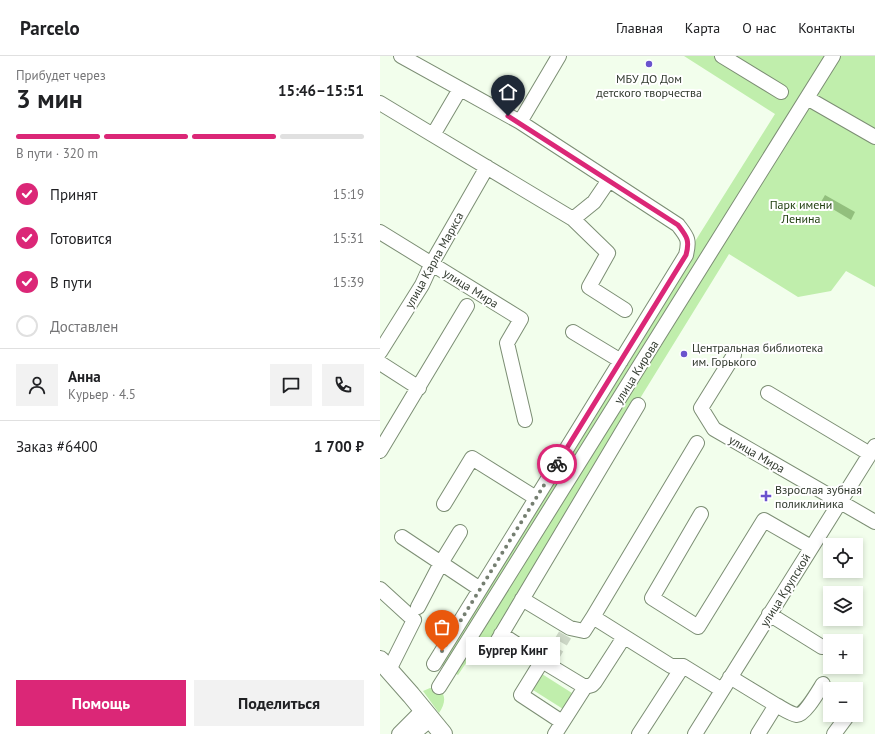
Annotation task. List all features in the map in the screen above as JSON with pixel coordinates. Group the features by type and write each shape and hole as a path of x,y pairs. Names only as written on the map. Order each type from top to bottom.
{"main road":[{"path":"385,665 443,734"}],"street":[{"path":"401,56 520,122 609,180 594,202 574,219"},
{"path":"520,122 559,56"},
{"path":"722,56 781,92"},
{"name":"улица Кирова","path":"439,687 833,56"},
{"path":"433,135 460,89"},
{"path":"807,98 875,138"},
{"path":"380,103 574,219 608,252 589,287 625,310"},
{"name":"улица Карла Маркса","path":"380,352 422,285 432,263 487,167"},
{"name":"улица Кирова","path":"434,664 686,255 688,238 678,225 609,180"},
{"name":"улица Мира","path":"380,232 521,319 507,343 525,420"},
{"path":"380,451 467,306"},
{"path":"572,332 621,361"},
{"name":"улица Мира","path":"734,354 701,408 714,429 875,522"},
{"path":"380,363 419,388"},
{"path":"768,393 872,450"},
{"path":"585,687 546,661 498,639 638,405"},
{"path":"522,599 567,632 584,631 697,443"},
{"name":"улица Крупской","path":"695,734 872,450"},
{"path":"444,504 472,458 536,498"},
{"path":"702,514 652,598 698,627 764,520 811,547"},
{"path":"418,607 441,563 460,532"},
{"path":"402,537 480,589"},
{"path":"380,589 414,620 385,665"},
{"path":"769,614 822,647"},
{"path":"593,617 671,666 683,666 722,690"},
{"path":"555,734 585,687 592,685 595,682 624,637"},
{"path":"546,661 521,695 562,722"},
{"path":"639,734 683,666"},
{"path":"730,677 776,705 796,715 801,714 807,708 823,684"},
{"path":"758,734 776,705"},
{"path":"399,734 427,715"},
{"path":"413,734 427,715"},
{"path":"834,734 843,722"}],"green space":[{"name":"Парк имени Ленина","path":"684,56 875,56 875,287 846,271 831,291 798,297 729,254 477,663 468,660 458,675 438,663 699,235 775,114"},
{"path":"542,674 572,693 563,709 533,690"},
{"path":"430,688 440,690 444,696 442,709 439,713 423,691"}],"shaded area":[{"path":"825,195 855,212 851,220 821,202"}],"tunnel":[{"path":"550,660 565,635"}],"way so far":[{"path":"442,651 557,464"}],"place":[{"name":"МБУ ДО Дом детского творчества","path":"649,64"},
{"name":"Центральная библиотека им. Горького","path":"684,354"},
{"name":"Взрослая зубная поликлиника","path":"766,496"},
{"name":"Бургер Кинг","path":"442,651"}],"route":[{"path":"508,116 520,122 678,225 688,238 686,255 557,464"}]}
